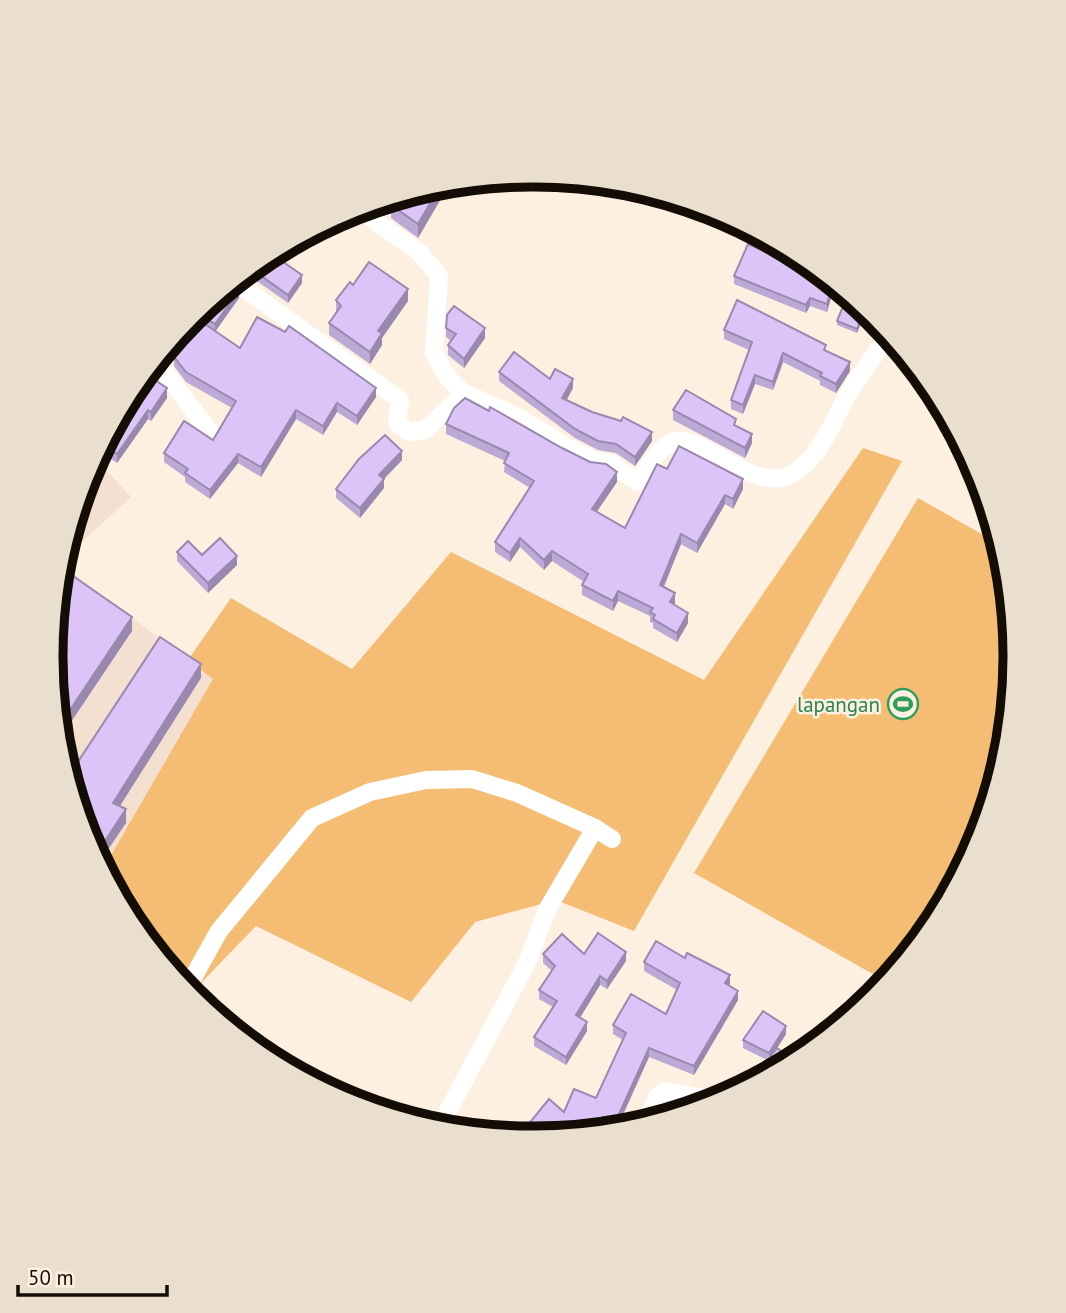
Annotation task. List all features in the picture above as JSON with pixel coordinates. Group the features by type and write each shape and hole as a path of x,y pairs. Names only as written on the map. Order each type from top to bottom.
{"street":[{"path":"368,216 420,253 439,276 434,353 448,378 464,393 518,417 595,461 610,463 638,482 657,455 673,442 688,441 765,478 790,475 815,455 850,391 883,343"},
{"path":"243,287 400,400 397,422 410,432 425,430 464,393"},
{"path":"162,368 209,431"},
{"path":"192,979 219,930 312,818 370,792 426,780 472,779 517,793 595,828 612,839"},
{"path":"446,1118 526,965 548,908 595,828"},
{"path":"652,1111 657,1097 664,1091 698,1097"}],"shaded area":[{"path":"863,448 902,461 634,931 556,900 475,922 411,1002 256,926 199,987 142,918 109,859 213,679 188,660 231,598 352,669 451,552 704,680"},
{"path":"103,467 131,497 76,547 88,505"},
{"name":"lapangan","path":"918,498 988,537 999,595 1003,657 999,718 987,778 967,836 940,892 906,943 886,966 877,976 694,873"},
{"path":"71,572 214,679 109,859 79,778 67,718 63,657"}],"building":[{"path":"433,198 418,224 395,208"},
{"path":"748,244 781,258 830,293 827,304 810,298 806,305 734,276"},
{"path":"281,260 302,275 288,295 260,275"},
{"path":"369,262 408,289 378,331 382,333 370,352 329,323 341,306 336,300 350,282 353,285"},
{"path":"238,291 215,324 206,319"},
{"path":"737,300 826,345 824,350 850,362 836,384 820,376 822,373 783,353 773,382 755,375 743,405 731,400 752,342 724,330"},
{"path":"844,304 861,320 857,329 837,321"},
{"path":"454,306 485,328 464,359 448,345 456,334 446,328 447,315"},
{"path":"257,317 285,332 289,326 376,388 357,416 337,403 323,426 296,410 261,467 238,454 210,490 185,473 188,469 164,453 184,421 213,440 236,401 186,372 174,357 203,322 240,348"},
{"path":"514,352 550,379 555,369 573,379 562,398 592,412 621,421 623,417 652,432 635,457 616,444 598,441 575,429 499,372"},
{"path":"153,379 167,388 117,454 111,449"},
{"path":"686,390 736,419 734,425 752,434 745,448 673,410"},
{"path":"465,398 489,411 490,407 562,448 590,462 606,464 617,472 592,509 625,528 657,464 667,469 679,446 743,479 733,499 725,495 697,543 681,534 660,585 675,593 670,602 688,613 677,633 653,619 655,615 650,612 653,608 618,591 613,601 582,585 588,574 552,551 544,560 520,538 510,553 495,542 534,481 504,463 509,453 446,424 454,408"},
{"path":"385,435 402,451 379,475 384,479 360,508 336,489 359,459"},
{"path":"220,538 237,556 208,583 177,552 188,541 202,555"},
{"path":"70,574 132,617 67,715 63,657"},
{"path":"160,637 201,664 113,803 126,809 103,844 88,808 76,765"},
{"path":"598,933 626,952 607,981 600,976 576,1015 587,1022 566,1057 534,1037 557,1001 539,990 555,966 543,954 562,934 584,954"},
{"path":"656,941 685,958 687,953 730,975 725,983 738,991 694,1066 649,1048 617,1118 608,1120 603,1117 594,1122 527,1126 549,1099 564,1112 574,1089 596,1098 626,1033 613,1025 631,994 666,1014 680,983 644,962"},
{"path":"763,1011 786,1026 769,1053 743,1040"},
{"path":"777,1048 784,1053 773,1061 771,1055"}],"place":[{"name":"lapangan","path":"903,704"}]}
